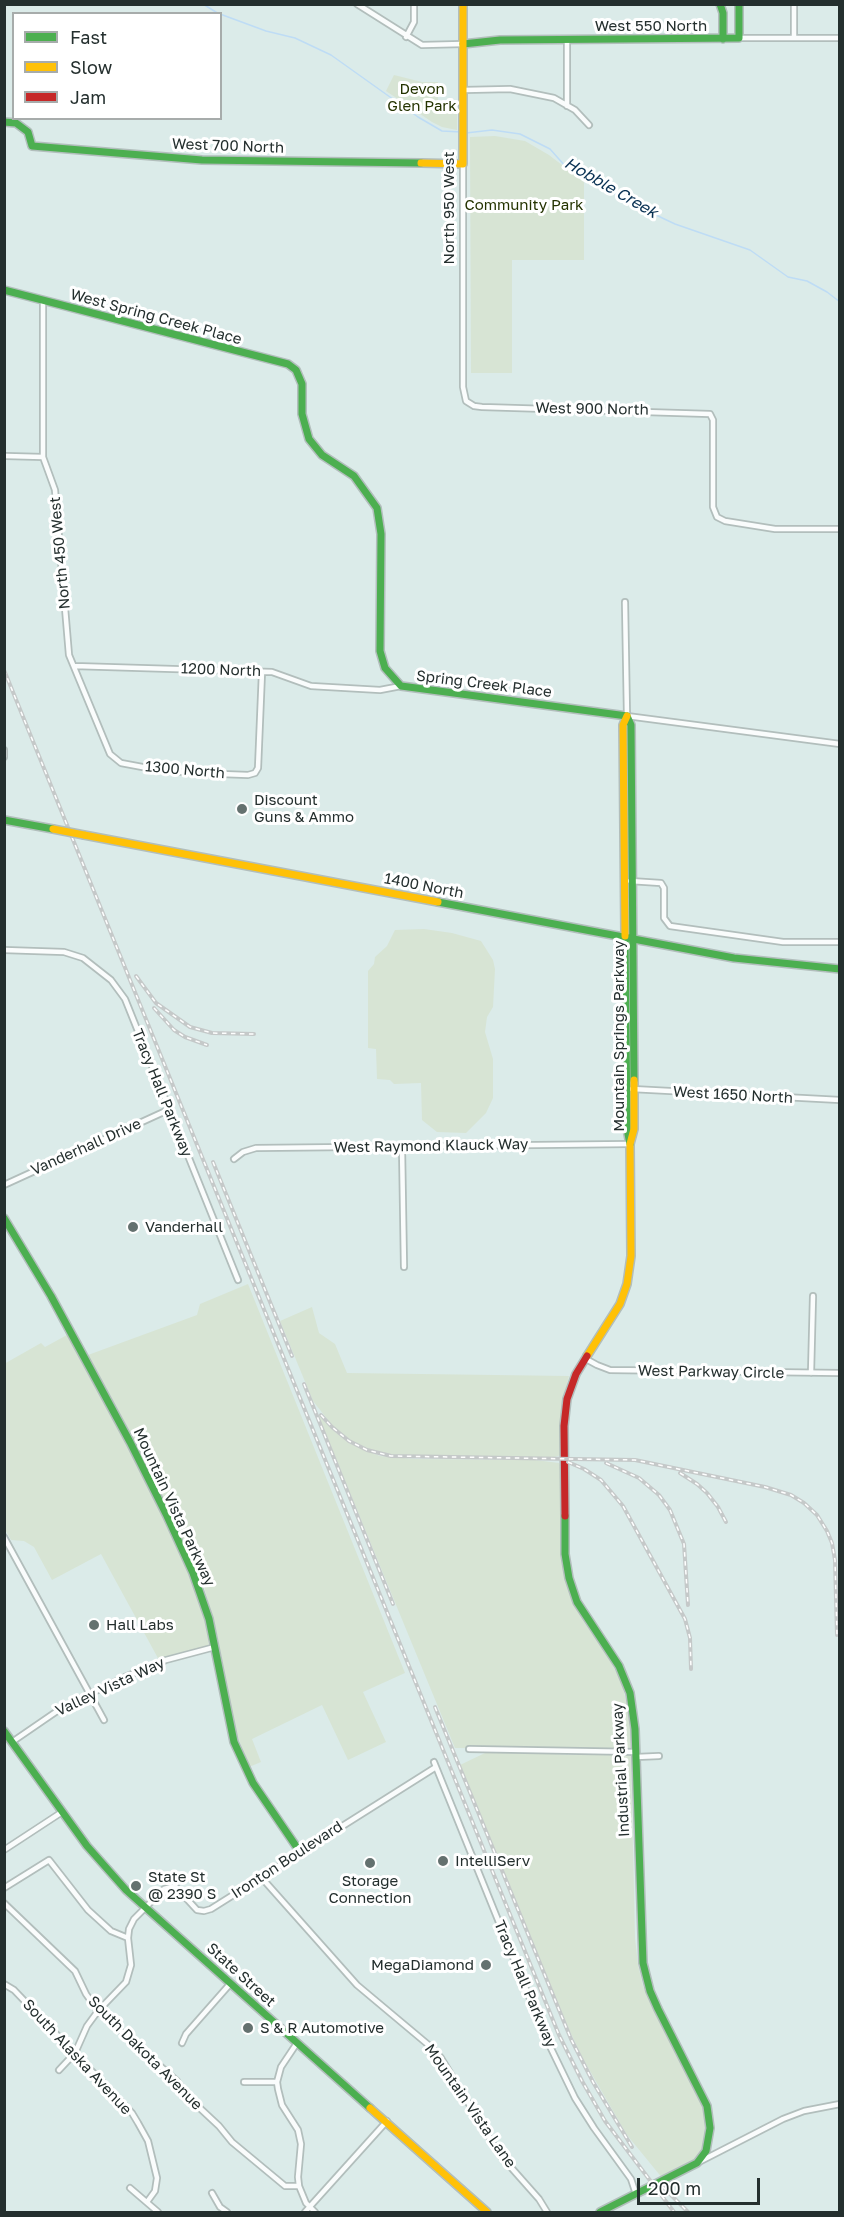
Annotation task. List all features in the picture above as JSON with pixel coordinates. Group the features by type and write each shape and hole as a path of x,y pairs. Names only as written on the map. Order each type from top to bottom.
{"street":[{"path":"406,37 414,22 414,4"},
{"name":"North 950 West","path":"463,4 463,387 465,398 474,406"},
{"path":"720,4 723,13 723,39"},
{"path":"739,4 739,38"},
{"path":"794,4 794,38"},
{"path":"358,5 422,45 463,44"},
{"name":"West 550 North","path":"463,44 500,40 840,38"},
{"path":"567,40 567,106"},
{"path":"464,90 510,89 554,98 575,110 590,125"},
{"name":"West 700 North","path":"4,122 16,123 28,132 32,146 202,160 463,164"},
{"name":"West Spring Creek Place","path":"4,290 288,364 299,374"},
{"name":"North 450 West","path":"44,301 44,457 56,490 69,655 108,750 115,760"},
{"name":"Spring Creek Place","path":"299,374 302,384 303,420 309,439 322,455 354,476 377,508 381,534 380,651 385,668 401,686 840,744"},
{"name":"West 900 North","path":"474,406 710,414 713,420 713,507 719,519 775,529 840,529"},
{"path":"6,456 44,457"},
{"name":"Mountain Springs Parkway","path":"586,1359 617,1310 629,1277 632,1248 630,1144 627,1133 630,1089 629,881 623,725 627,716 625,602"},
{"name":"1200 North","path":"74,666 272,672 311,686 380,690 401,686"},
{"name":"1300 North","path":"115,760 146,768 183,772 248,775 255,773 258,768 262,672"},
{"path":"4,750 4,757"},
{"name":"1400 North","path":"4,819 762,963 840,969"},
{"path":"629,881 661,883 664,888 664,918 670,926 783,942 840,942"},
{"name":"Tracy Hall Parkway","path":"4,950 64,951 83,958 111,980 124,999 238,1280"},
{"name":"West 1650 North","path":"630,1089 840,1100"},
{"name":"Vanderhall Drive","path":"4,1185 168,1110"},
{"name":"West Raymond Klauck Way","path":"234,1159 243,1152 256,1148 630,1144"},
{"path":"402,1147 404,1267"},
{"name":"Mountain Vista Parkway","path":"4,1218 62,1315 167,1516 193,1573 209,1619 228,1719 243,1764 253,1783 300,1852"},
{"path":"811,1373 813,1296"},
{"name":"West Parkway Circle","path":"586,1359 610,1370 840,1373"},
{"name":"Industrial Parkway","path":"586,1359 576,1374 567,1399 564,1426 567,1568 580,1609 625,1678 633,1708 642,1955 654,2000 708,2111 709,2140 705,2153 695,2164"},
{"path":"4,1537 104,1720"},
{"name":"Valley Vista Way","path":"12,1742 59,1709 144,1668 215,1647"},
{"name":"State Street","path":"4,1731 99,1861 145,1907 487,2212"},
{"path":"469,1749 659,1756"},
{"name":"Tracy Hall Parkway","path":"435,1764 545,2036 575,2098 632,2179 636,2194"},
{"name":"Ironton Boulevard","path":"145,1907 164,1889 175,1886 198,1910 211,1909 435,1764"},
{"path":"4,1850 62,1812"},
{"path":"4,1888 49,1860 88,1910 111,1930 128,1938"},
{"name":"Mountain Vista Lane","path":"261,1877 357,1985 420,2035 441,2058 501,2155 539,2199 547,2212"},
{"name":"South Dakota Avenue","path":"4,1903 75,1971 86,1994 98,2011 177,2081 189,2098 219,2126 232,2142 285,2186 299,2186"},
{"path":"59,2070 75,2053 87,2026 98,2011 123,1987 128,1978 131,1960 128,1938 134,1919 145,1907"},
{"name":"South Alaska Avenue","path":"4,1984 14,1990 132,2113 146,2136 157,2183 154,2194 147,2202"},
{"path":"182,2043 186,2034 230,1984"},
{"path":"297,2043 284,2061 277,2082 282,2104 300,2135 299,2186 304,2199 315,2212"},
{"path":"244,2082 277,2082"},
{"path":"600,2212 783,2119 840,2104"},
{"path":"305,2212 387,2121"},
{"path":"130,2188 159,2212"},
{"path":"212,2193 226,2212"}],"green space":[{"name":"Devon Glen Park","path":"394,75 422,82 438,82 438,109 457,110 457,130 432,122 386,91"},
{"name":"Community Park","path":"495,136 525,141 549,155 584,182 584,260 512,260 512,373 471,373 470,137"},
{"path":"424,929 452,933 481,941 493,960 495,969 493,1007 487,1017 485,1032 493,1059 493,1098 486,1113 466,1133 437,1132 422,1120 421,1083 394,1084 390,1080 377,1079 376,1049 368,1048 368,971 374,964 375,957 387,946 395,930"},
{"path":"248,1284 405,1673 363,1692 386,1742 348,1760 322,1705 252,1739 261,1762 249,1767 234,1726 218,1638 204,1587 161,1493 88,1355 197,1315 200,1304"},
{"path":"312,1307 319,1333 335,1344 347,1373 569,1376 562,1404 561,1455 551,1458 396,1456 376,1452 353,1442 335,1429 313,1401 280,1321"},
{"path":"67,1335 126,1440 184,1561 206,1618 209,1646 159,1660 101,1554 52,1580 34,1547 24,1541 11,1540 4,1528 4,1364 41,1343 45,1347"},
{"path":"317,1413 349,1443 380,1456 416,1459 535,1460 559,1463 561,1467 561,1546 569,1591 584,1622 607,1654 622,1684 630,1717 631,1750 455,1748"},
{"path":"504,1751 572,1755 597,1753 630,1755 631,1757 635,1938 638,1965 650,2002 703,2105 707,2120 707,2137 697,2160 663,2179 627,2135 583,2059 562,2015 460,1765 485,1753"}],"waterway":[{"name":"Hobble Creek","path":"203,4 216,12"},
{"name":"Hobble Creek","path":"222,15 266,31 295,38 331,55 418,117 442,131 461,132"},
{"name":"Hobble Creek","path":"466,133 492,130 520,134 550,149 566,167 639,207 675,224 750,250 788,277 807,281 840,302"}],"railway":[{"path":"4,670 559,2035 605,2121 674,2212"},
{"path":"136,976 156,1003 190,1027 212,1033 254,1034"},
{"path":"154,1008 174,1030 185,1037 207,1045"},
{"path":"213,1162 292,1356"},
{"path":"304,1384 393,1604"},
{"path":"321,1415 349,1441 367,1450 391,1456 635,1460 765,1487 791,1495 817,1515 832,1543 835,1560 837,1635"},
{"path":"568,1462 601,1480 623,1506 685,1619 690,1638 691,1669"},
{"path":"606,1463 639,1478 659,1495 670,1510 684,1544 688,1605"},
{"path":"680,1473 707,1493 726,1522"},
{"path":"435,1707 571,2039 593,2082 632,2147"},
{"path":"663,2187 688,2212"}],"traffic: fast":[{"path":"720,4 723,13 723,39"},
{"path":"463,44 500,40 739,38 739,4"},
{"path":"4,122 16,123 28,132 32,146 202,160 421,163"},
{"path":"4,290 288,364 296,370 302,384 302,414 309,439 322,455 354,476 377,508 381,534 380,651 385,668 401,686 627,716"},
{"path":"627,716 631,725 634,1080"},
{"path":"4,820 53,829"},
{"path":"438,902 734,958 840,969"},
{"path":"625,936 627,1129 630,1144"},
{"path":"4,1218 51,1296 167,1516 193,1573 209,1619 234,1742 253,1783 300,1852"},
{"path":"565,1516 565,1554 569,1578 577,1602 619,1666 630,1693 635,1729 643,1963 650,1991 658,2009 707,2106 710,2128 706,2151 697,2163 600,2212"},
{"path":"4,1731 87,1846 126,1890 370,2108"}],"traffic: slow":[{"path":"421,163 463,164 463,4"},
{"path":"625,936 623,725 627,716"},
{"path":"53,829 84,835"},
{"path":"84,835 438,902"},
{"path":"587,1356 620,1304 627,1284 631,1256 630,1144 634,1129 634,1080"},
{"path":"370,2108 487,2212"}],"traffic: jam":[{"path":"565,1516 564,1426 567,1399 576,1374 587,1356"}],"place":[{"name":"Discount Guns & Ammo","path":"242,809"},
{"name":"Vanderhall","path":"133,1227"},
{"name":"Hall Labs","path":"94,1625"},
{"name":"IntelliServ","path":"443,1861"},
{"name":"Storage Connection","path":"370,1863"},
{"name":"State St @ 2390 S","path":"136,1886"},
{"name":"MegaDiamond","path":"486,1965"},
{"name":"S & R Automotive","path":"248,2028"}]}
